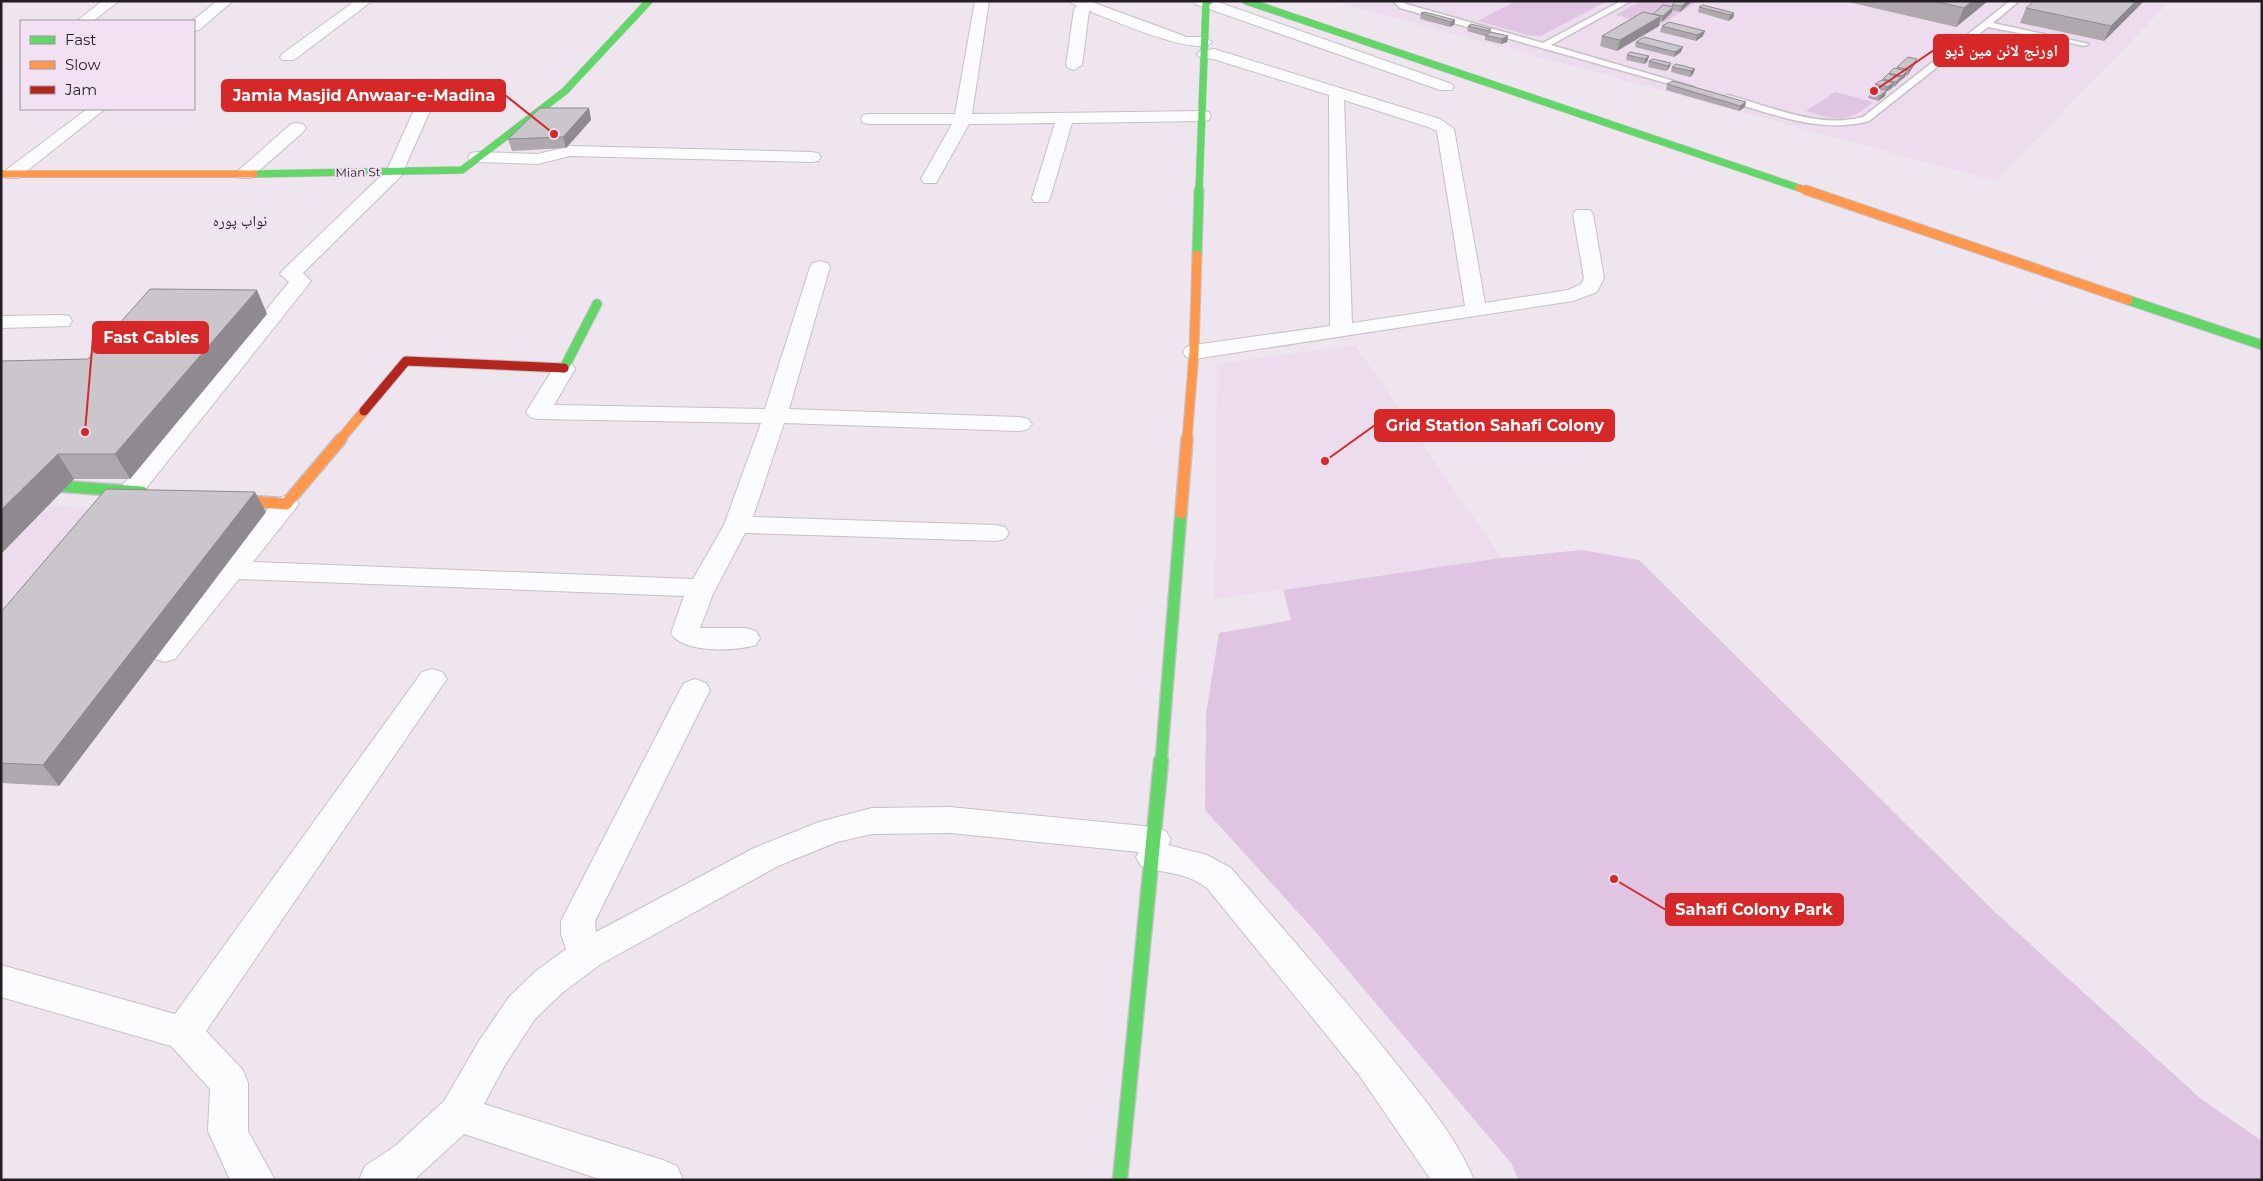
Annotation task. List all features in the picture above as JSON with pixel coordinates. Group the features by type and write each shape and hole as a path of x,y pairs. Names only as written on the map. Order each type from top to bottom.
{"street":[{"path":"85,20 112,1"},
{"path":"195,26 226,1"},
{"path":"288,58 365,1"},
{"name":"Mian St","path":"7,174 245,174 462,170 565,91 649,1"},
{"path":"930,179 963,119 982,1"},
{"path":"1246,1 2262,346"},
{"path":"1120,1180 1154,848 1194,352 1203,116 1205,2 1446,86"},
{"path":"1074,65 1082,4 1204,48 1214,54 1434,123 1445,129 1476,311"},
{"path":"1,482 140,492 301,280 290,274 395,172 419,121 422,110 446,84"},
{"path":"1341,329 1336,97 1344,94"},
{"path":"7,174 96,110"},
{"path":"869,120 1203,116"},
{"path":"1041,198 1065,119"},
{"path":"245,174 297,128"},
{"path":"478,157 538,159 570,151 812,157"},
{"path":"1194,352 1573,295 1590,288 1594,278 1583,214"},
{"path":"746,638 694,638 685,633 686,626 703,588 737,525 776,416 820,267"},
{"path":"597,304 564,369 538,412 776,416 1020,424"},
{"path":"1,322 61,321"},
{"path":"165,652 406,360 564,369"},
{"path":"208,498 286,504"},
{"path":"737,525 996,534"},
{"path":"232,570 703,588"},
{"path":"183,1033 432,679"},
{"path":"588,953 579,943 577,934 578,921 695,690"},
{"path":"379,1180 409,1160 458,1114 492,1053 522,1008 549,982 588,953 766,857 831,830 872,822 950,820 1154,848 1202,866 1219,878 1395,1093 1436,1150 1454,1180"},
{"path":"1,982 183,1033 229,1083 228,1131 241,1161 255,1180"},
{"path":"458,1114 662,1180"}],"lane":[{"path":"1397,1 1403,6 1703,91"},
{"path":"1543,46 1627,1"},
{"path":"1722,96 1815,121 1833,124 1858,122 1866,119 2015,1"},
{"path":"1988,24 2085,44"}],"shaded area":[{"path":"1332,1 2170,1 1996,181"},
{"path":"1516,1 1607,1 1541,36 1528,35 1478,21"},
{"path":"1640,1 1698,1 1659,26 1616,15"},
{"path":"1835,92 1873,102 1857,114 1842,118 1834,118 1806,111"},
{"path":"1355,345 1501,558 1215,599 1217,364"},
{"path":"49,506 118,509 1,651 1,555"},
{"path":"1582,550 1639,560 1996,913 2201,1099 2262,1141 2262,1180 1519,1180 1511,1163 1313,929 1205,810 1206,714 1219,633 1291,620 1283,590 1501,558"}],"building":[{"path":"1676,1 1687,1 1682,6 1672,5"},
{"path":"1934,1 1972,1 1964,8"},
{"path":"2034,1 2136,1 2111,26 2026,8"},
{"path":"1663,5 1673,7 1663,16 1653,14"},
{"path":"1703,5 1734,13 1730,15 1699,7"},
{"path":"1425,12 1455,20 1451,22 1421,13"},
{"path":"1643,12 1661,16 1620,40 1602,36"},
{"path":"1669,22 1705,31 1697,35 1662,26"},
{"path":"1471,24 1491,29 1488,31 1468,26"},
{"path":"1491,32 1508,36 1502,39 1485,35"},
{"path":"1644,37 1683,47 1675,52 1636,42"},
{"path":"1630,52 1649,56 1645,59 1627,55"},
{"path":"1908,57 1917,59 1909,70 1897,67"},
{"path":"1653,59 1671,63 1668,66 1649,61"},
{"path":"1676,64 1695,69 1691,71 1672,67"},
{"path":"1894,68 1907,71 1902,76 1889,73"},
{"path":"1888,74 1901,77 1896,82 1883,79"},
{"path":"1882,80 1894,83 1887,87 1875,84"},
{"path":"1673,81 1746,102 1740,106 1667,84"},
{"path":"1876,88 1887,90 1880,96 1870,93"},
{"path":"540,108 589,108 563,137 508,139"},
{"path":"150,289 257,290 115,454 58,454 1,510 1,361 88,359"},
{"path":"106,489 255,492 43,765 1,763 1,612"}],"traffic: fast":[{"path":"254,174 462,170 565,91 649,1"},
{"path":"1197,255 1206,3 1209,1"},
{"path":"1246,1 1799,188"},
{"path":"2128,300 2262,345"},
{"path":"564,368 597,304"},
{"path":"1,482 142,492"},
{"path":"1120,1180 1153,857 1181,513"}],"traffic: slow":[{"path":"1,174 254,174"},
{"path":"1799,188 2128,300"},
{"path":"1181,513 1194,352 1197,255"},
{"path":"222,499 286,504 364,411"}],"traffic: jam":[{"path":"364,411 406,361 564,368"}],"place":[{"name":"اورنج لائن مین ڈپو","path":"1874,91"},
{"name":"Jamia Masjid Anwaar-e-Madina","path":"554,134"},
{"name":"Fast Cables","path":"85,432"},
{"name":"Grid Station Sahafi Colony","path":"1325,461"},
{"name":"Sahafi Colony Park","path":"1614,879"}],"district":[{"name":"نواب پورہ","path":"240,220"}]}
